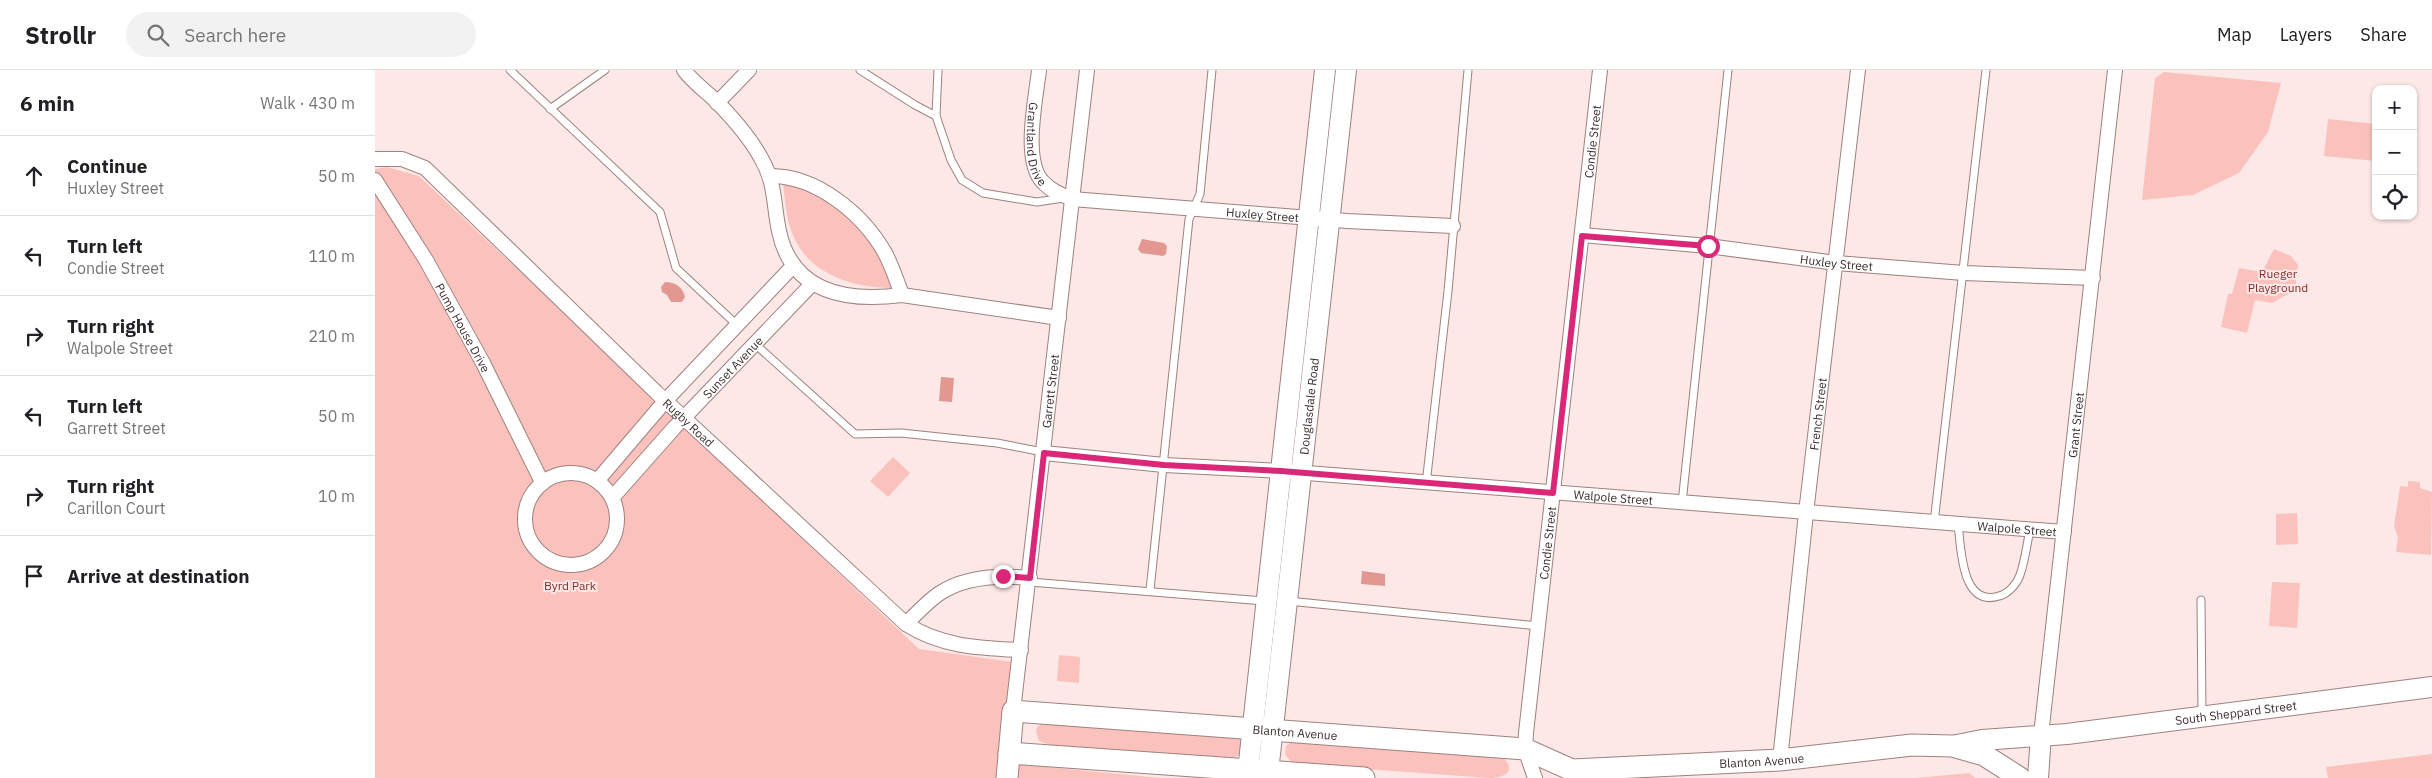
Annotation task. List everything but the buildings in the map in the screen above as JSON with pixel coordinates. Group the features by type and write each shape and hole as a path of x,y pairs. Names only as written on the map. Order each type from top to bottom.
{"main road":[{"name":"Blanton Avenue","path":"1013,711 1525,749 1564,774 1643,772 1780,760 1904,746 1951,746 1984,755 2020,778"},
{"path":"1007,778 1013,711"},
{"path":"1009,753 1364,778"}],"street":[{"path":"684,70 747,135 771,176 779,232 784,246 794,265 813,283 831,294 849,297 876,298 902,296 1059,318"},
{"path":"717,103 749,70"},
{"name":"Grantland Drive","path":"1039,70 1031,149 1034,168 1042,182 1056,193 1069,198"},
{"name":"Garrett Street","path":"1013,711 1030,580 1059,318 1069,198 1087,70"},
{"name":"Douglasdale Road","path":"1263,730 1267,602 1325,70"},
{"name":"Douglasdale Road","path":"1258,772 1263,730 1288,601 1346,70"},
{"name":"Condie Street","path":"1535,778 1525,749 1600,70"},
{"name":"French Street","path":"1780,760 1806,513 1858,70"},
{"name":"Grant Street","path":"2038,778 2041,735 2115,70"},
{"name":"Rugby Road","path":"375,158 402,159 425,168 666,400 906,624 922,634 954,645 1021,650"},
{"path":"771,176 785,176 808,184 841,203 876,239 891,265 902,296"},
{"name":"Pump House Drive","path":"375,180 426,260 479,354 542,482"},
{"name":"Huxley Street","path":"1069,198 1329,220 1453,226"},
{"name":"Huxley Street","path":"1582,236 1708,246 1836,263 1964,273 2093,278"},
{"name":"Sunset Avenue","path":"597,481 666,400 794,265"},
{"name":"Sunset Avenue","path":"612,498 684,417 813,283"},
{"name":"Walpole Street","path":"1044,453 1164,465 1281,471 1426,484 2064,532"},
{"path":"573,472 597,481 612,498 617,522 614,536 607,548 596,558 584,563 567,565 556,563 543,556 533,546 524,520 526,505 532,492 542,482 552,476 573,472"},
{"path":"906,624 941,592 969,581 1003,576 1030,580"},
{"name":"South Sheppard Street","path":"2041,735 2432,687"},
{"name":"Blanton Avenue","path":"1951,746 1982,740 2041,735"}],"lane":[{"path":"510,70 660,212 676,268 737,325"},
{"path":"550,109 605,70"},
{"path":"860,70 936,116"},
{"path":"939,70 936,116 951,160 962,180 972,188 983,193 1037,202 1069,198"},
{"path":"1150,590 1189,219 1200,194 1212,70"},
{"path":"1426,484 1448,291 1468,70"},
{"path":"1682,503 1728,70"},
{"path":"1934,522 1986,70"},
{"path":"755,344 855,434 901,433 997,443 1044,453"},
{"path":"1958,524 1964,570 1973,590 1985,597 1997,597 2008,593 2020,577 2030,529"},
{"path":"1030,580 1267,602"},
{"path":"2201,600 2202,716"},
{"path":"1288,601 1539,626"}],"green space":[{"path":"2164,72 2281,83 2268,132 2239,173 2193,195 2142,200 2155,78"},
{"path":"2328,119 2372,124 2372,161 2324,156"},
{"name":"Byrd Park","path":"387,167 419,176 919,649 1013,662 1005,763 1161,778 375,778 375,169"},
{"path":"783,182 803,188 825,198 847,214 879,252 893,288 848,282 821,269 810,260 800,249 793,235 786,209"},
{"name":"Rueger Playground","path":"2274,249 2291,256 2298,265 2295,290 2272,303 2255,300 2247,333 2221,327 2228,294 2232,294 2239,268 2262,272"},
{"path":"893,457 910,473 888,497 870,481"},
{"path":"2408,481 2420,482 2420,488 2432,492 2431,555 2396,552 2398,537 2394,526 2400,486 2408,487"},
{"path":"2297,513 2298,544 2276,545 2276,514"},
{"path":"2272,582 2300,583 2297,628 2269,626"},
{"path":"1059,655 1080,657 1079,683 1057,681"},
{"path":"1044,722 1238,737 1242,743 1242,750 1239,755 1232,758 1050,745 1039,741 1036,731 1037,727"},
{"path":"1293,741 1503,757 1507,762 1509,771 1503,776 1488,778 1298,764 1292,763 1285,754 1286,746"},
{"path":"2432,754 2432,778 2328,778 2326,767"},
{"path":"1969,773 1975,778 1917,778"}],"shaded area":[{"path":"1142,239 1164,243 1167,246 1166,254 1163,256 1141,253 1138,249"},
{"path":"665,282 675,284 680,288 685,297 682,302 671,302 667,295 662,292 661,287"},
{"path":"941,377 954,378 952,402 939,401"},
{"path":"1362,571 1385,574 1385,586 1361,584"}],"route":[{"path":"1003,576 1030,578 1044,453 1164,465 1281,471 1553,493 1582,236 1708,246"}]}
